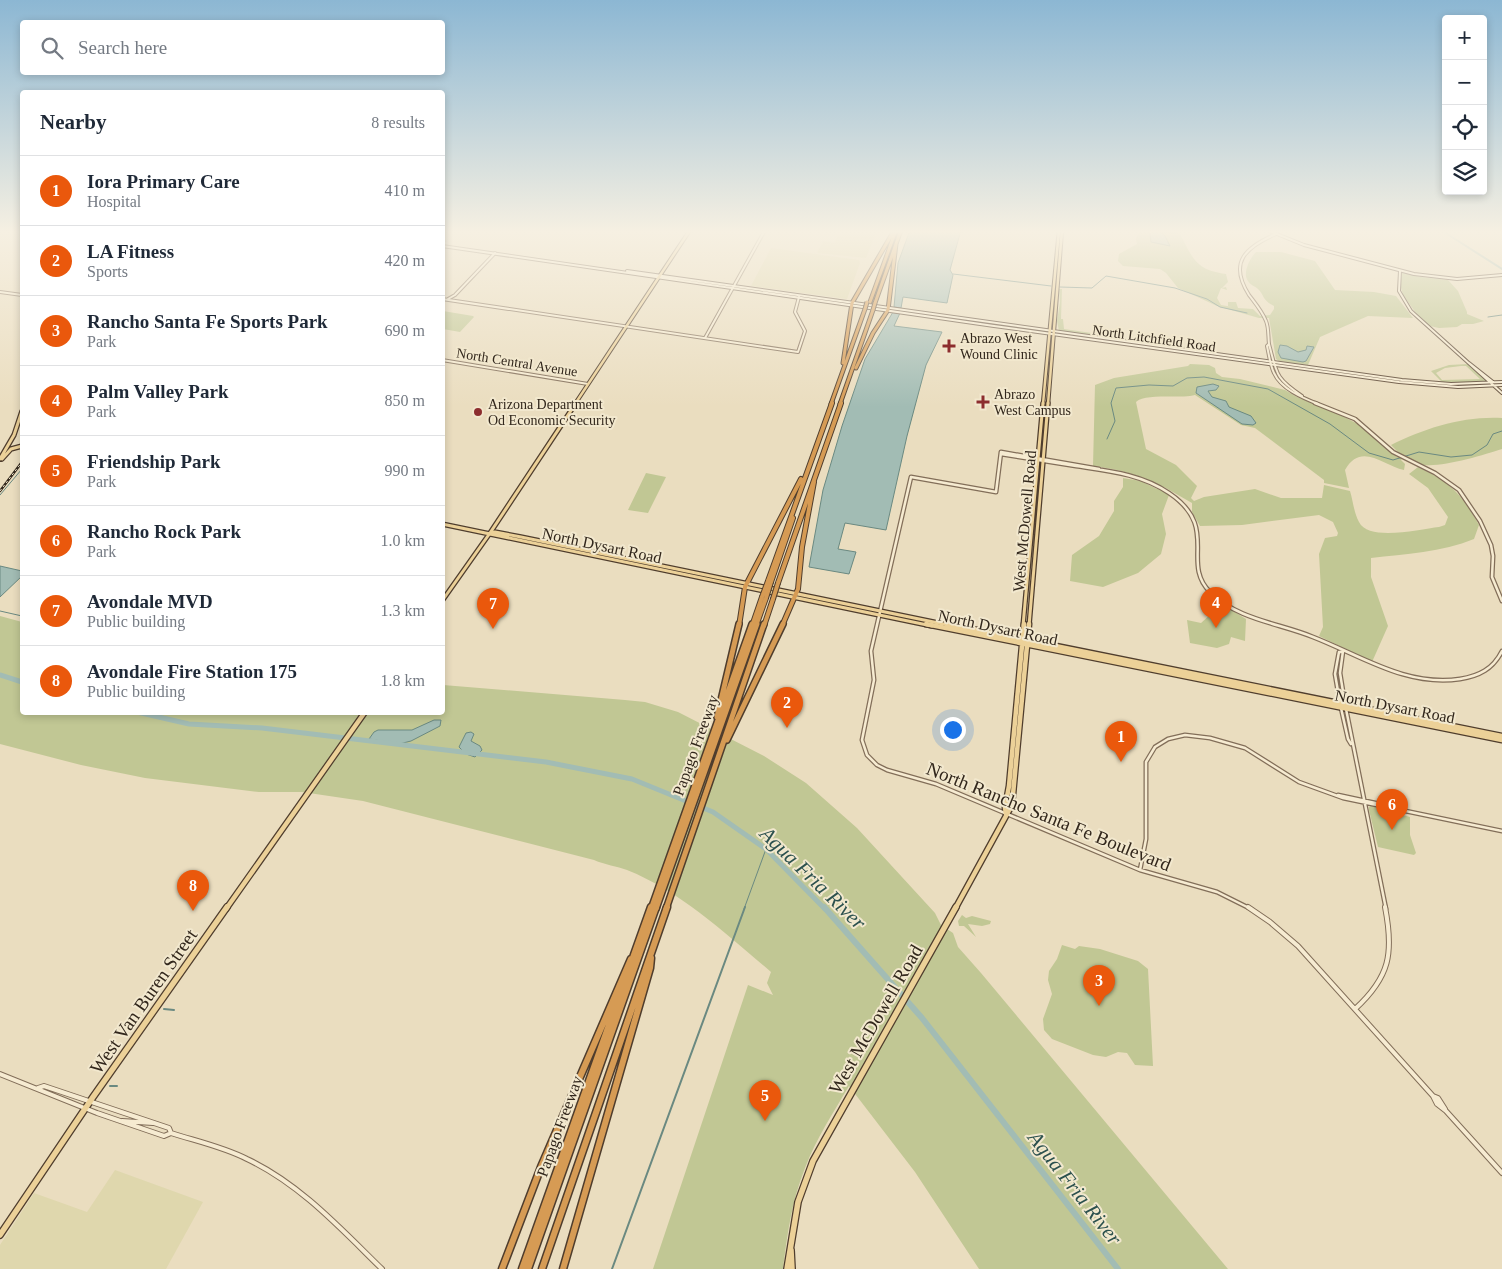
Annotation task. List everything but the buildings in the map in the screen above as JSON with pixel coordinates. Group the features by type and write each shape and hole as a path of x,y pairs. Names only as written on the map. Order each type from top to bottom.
{"highway":[{"path":"842,373 852,304 861,289"},
{"path":"770,582 810,462 873,289"},
{"name":"Papago Freeway","path":"542,1269 717,762 730,730 778,583 880,289"},
{"path":"851,373 888,309 890,289"},
{"path":"528,1269 866,310"},
{"path":"719,724 718,709 739,626 746,585 776,530 806,466 810,462"},
{"path":"730,730 796,595 802,547 814,482"},
{"name":"Papago Freeway","path":"522,1269 635,952 656,902"},
{"path":"562,1269 591,1178 626,1044 650,968 652,951"},
{"path":"502,1269 560,1123 626,966 635,952"}],"main road":[{"path":"445,597 490,533 650,289"},
{"name":"West McDowell Road","path":"787,1269 796,1212 808,1172 851,1091 1001,827 1006,814 1005,808 1017,727 1030,541 1055,289"},
{"name":"West McDowell Road","path":"1024,643 1044,460 1055,333 1056,289"},
{"path":"1047,365 1052,365"},
{"path":"0,459 10,442 20,416"},
{"path":"10,442 20,444"},
{"path":"0,459 11,449 20,446"},
{"name":"North Dysart Road","path":"445,525 692,577 746,585 1024,643 1502,736"},
{"name":"North Dysart Road","path":"490,533 495,532 521,537 746,585"},
{"path":"1030,541 1036,542"},
{"path":"692,577 709,578 711,576"},
{"name":"North Dysart Road","path":"1343,706 1502,740"},
{"name":"West Van Buren Street","path":"0,1234 85,1107 362,715"},
{"name":"West McDowell Road","path":"791,1248 792,1269"}],"street":[{"path":"446,299 461,289"},
{"path":"705,338 732,289"},
{"name":"North Litchfield Road","path":"748,289 1421,384 1502,383"},
{"path":"1246,289 1264,316 1268,329 1269,344 1267,346 1275,376 1283,384 1306,398 1355,419 1398,456 1443,478 1459,490 1480,521 1491,545 1493,556 1492,577 1502,601"},
{"path":"1400,289 1408,307 1420,320 1502,391"},
{"path":"0,292 20,295"},
{"path":"446,299 798,352 806,331 794,312 799,297"},
{"name":"North Litchfield Road","path":"1141,345 1176,351 1203,352 1272,363"},
{"name":"North Central Avenue","path":"445,360 588,384"},
{"path":"880,613 911,477 996,492 1001,453 1130,475 1163,489 1185,508 1195,521 1199,538 1196,561 1198,572 1204,585 1219,600 1249,618 1306,634 1365,662 1405,676 1448,681 1464,679 1480,674 1494,665 1502,651"},
{"name":"North Rancho Santa Fe Boulevard","path":"880,613 871,651 874,680 862,736 864,749 873,762 887,770 927,781 1140,870 1217,892 1260,915 1298,946 1502,1173"},
{"path":"1343,651 1339,652 1335,670 1348,739 1351,744 1389,926 1390,951 1388,966 1380,984 1370,997 1355,1009"},
{"path":"1140,870 1146,839 1144,774 1146,762 1155,747 1168,739 1193,735 1235,744 1254,752 1299,782 1317,790 1502,832"},
{"path":"0,1074 122,1122 164,1136 171,1133 246,1158 284,1180 311,1200 382,1269"},
{"path":"38,1088 44,1086 90,1101 169,1128 171,1133"},
{"path":"122,1122 129,1119 147,1125 154,1123"}],"shaded area":[{"path":"775,289 851,289 847,299"},
{"path":"115,1170 203,1202 166,1269 0,1269 0,1245 34,1193 87,1212"}],"green space":[{"path":"1059,289 1062,289 1061,319 1063,319 1064,329 1195,348 1196,350 1059,331 1057,321 1060,302"},
{"path":"1181,289 1221,289 1217,298 1221,305 1233,307 1228,306 1228,302 1236,302 1238,308 1253,309 1260,316 1270,315 1274,306 1267,302 1258,289 1334,289 1374,292 1396,296 1413,318 1368,316 1320,337 1308,365 1276,359 1269,318 1259,318 1217,306"},
{"path":"1401,289 1456,289 1467,314 1484,321 1462,324 1457,327 1439,328 1430,326 1418,316 1403,295"},
{"path":"445,311 474,317 460,332 445,329"},
{"path":"1190,364 1209,365 1215,368 1216,373 1222,377 1240,379 1285,390 1297,397 1337,413 1365,428 1379,443 1397,457 1400,454 1391,445 1417,433 1459,421 1502,418 1502,449 1464,460 1433,465 1420,464 1404,457 1401,460 1405,464 1404,470 1373,458 1358,457 1345,470 1349,488 1324,483 1324,480 1255,428 1241,425 1195,395 1155,397 1141,399 1136,402 1146,449 1176,465 1197,486 1191,498 1194,501 1204,497 1255,489 1281,498 1322,498 1324,485 1350,491 1357,518 1365,528 1373,532 1396,533 1439,527 1445,525 1448,517 1428,488 1409,474 1418,467 1439,478 1454,490 1467,505 1479,525 1474,539 1436,550 1371,558 1371,577 1388,626 1372,662 1319,636 1323,627 1319,554 1325,538 1337,536 1338,533 1333,522 1319,515 1242,525 1200,526 1192,512 1192,503 1164,487 1161,490 1169,495 1162,514 1166,534 1161,554 1138,573 1103,587 1070,581 1072,555 1099,536 1114,511 1114,501 1123,487 1123,478 1141,481 1157,489 1160,486 1128,473 1093,466 1095,385 1114,378 1188,366"},
{"path":"1468,364 1487,382 1442,382 1431,371 1449,365","holes":["1466,366 1480,379 1442,380 1436,373 1445,368"]},
{"path":"646,473 666,477 648,513 628,510"},
{"path":"1222,604 1246,619 1245,641 1231,637 1229,644 1217,648 1190,643 1187,620 1201,623"},
{"path":"0,616 20,621 20,715 445,715 445,685 645,702 678,712 764,756 806,783 857,828 935,913 941,925 953,933 958,947 1228,1269 979,1269 915,1172 849,1086 809,1157 800,1180 786,1243 783,1269 653,1269 748,985 773,995 767,983 771,972 721,929 685,902 647,879 627,870 594,860 363,801 302,792 259,792 145,778 81,765 0,744"},
{"path":"1371,806 1410,817 1410,835 1416,853 1414,855 1378,847 1369,810"},
{"path":"962,915 966,918 972,916 991,921 990,924 982,926 968,924 976,937 964,926 959,926 958,921"},
{"path":"1062,945 1075,949 1079,946 1100,949 1138,961 1148,969 1153,1066 1135,1065 1127,1053 1118,1052 1106,1057 1093,1055 1052,1039 1044,1030 1043,1019 1052,994 1048,980 1049,971 1057,959"}],"water":[{"path":"896,289 950,289 947,303 903,297 901,308 894,307"},
{"path":"893,312 900,313 894,326 942,332 926,365 907,436 886,530 845,523 838,549 856,552 849,574 809,567 823,490 842,426 865,359"},
{"path":"1280,345 1287,346 1298,352 1306,350 1307,346 1314,347 1306,361 1303,362 1281,358 1278,352"},
{"path":"1213,384 1219,386 1216,390 1208,391 1212,397 1226,401 1229,407 1251,416 1256,423 1253,425 1242,424 1196,393 1197,387"},
{"path":"0,566 20,571 20,578 0,597"},
{"path":"434,720 441,720 440,726 411,741 399,744 369,739 378,730 412,730"},
{"path":"471,732 474,734 471,741 480,746 482,750 475,757 466,754 459,747 466,733"}],"waterway":[{"path":"1179,289 1207,299 1220,307 1247,313"},
{"path":"1488,317 1502,315"},
{"path":"1107,439 1115,421 1111,403 1116,388 1149,385 1173,386 1187,378 1204,377 1268,389 1330,424 1369,453 1393,460 1419,452 1451,457 1472,455 1487,445 1493,434 1502,431"},
{"path":"0,495 20,471"},
{"path":"0,611 20,616"},
{"name":"Agua Fria River","path":"0,675 20,681"},
{"name":"Agua Fria River","path":"150,715 189,724 262,728 546,762 632,779 713,812 766,849 825,909"},
{"path":"744,909 766,849"},
{"path":"612,1269 745,907"},
{"name":"Agua Fria River","path":"824,907 922,1018 1118,1269"},
{"path":"164,1009 174,1010"},
{"path":"110,1086 117,1086"}],"railway":[{"path":"0,491 20,465"}],"place":[{"name":"Abrazo West Wound Clinic","path":"949,346"},
{"name":"Abrazo West Campus","path":"983,402"},
{"name":"Arizona Department Od Economic Security","path":"478,412"},
{"name":"Palm Valley Park","path":"1216,628"},
{"name":"Avondale MVD","path":"493,629"},
{"name":"LA Fitness","path":"787,728"},
{"name":"Iora Primary Care","path":"1121,762"},
{"name":"Rancho Rock Park","path":"1392,830"},
{"name":"Avondale Fire Station 175","path":"193,911"},
{"name":"Rancho Santa Fe Sports Park","path":"1099,1006"},
{"name":"Friendship Park","path":"765,1121"}]}
